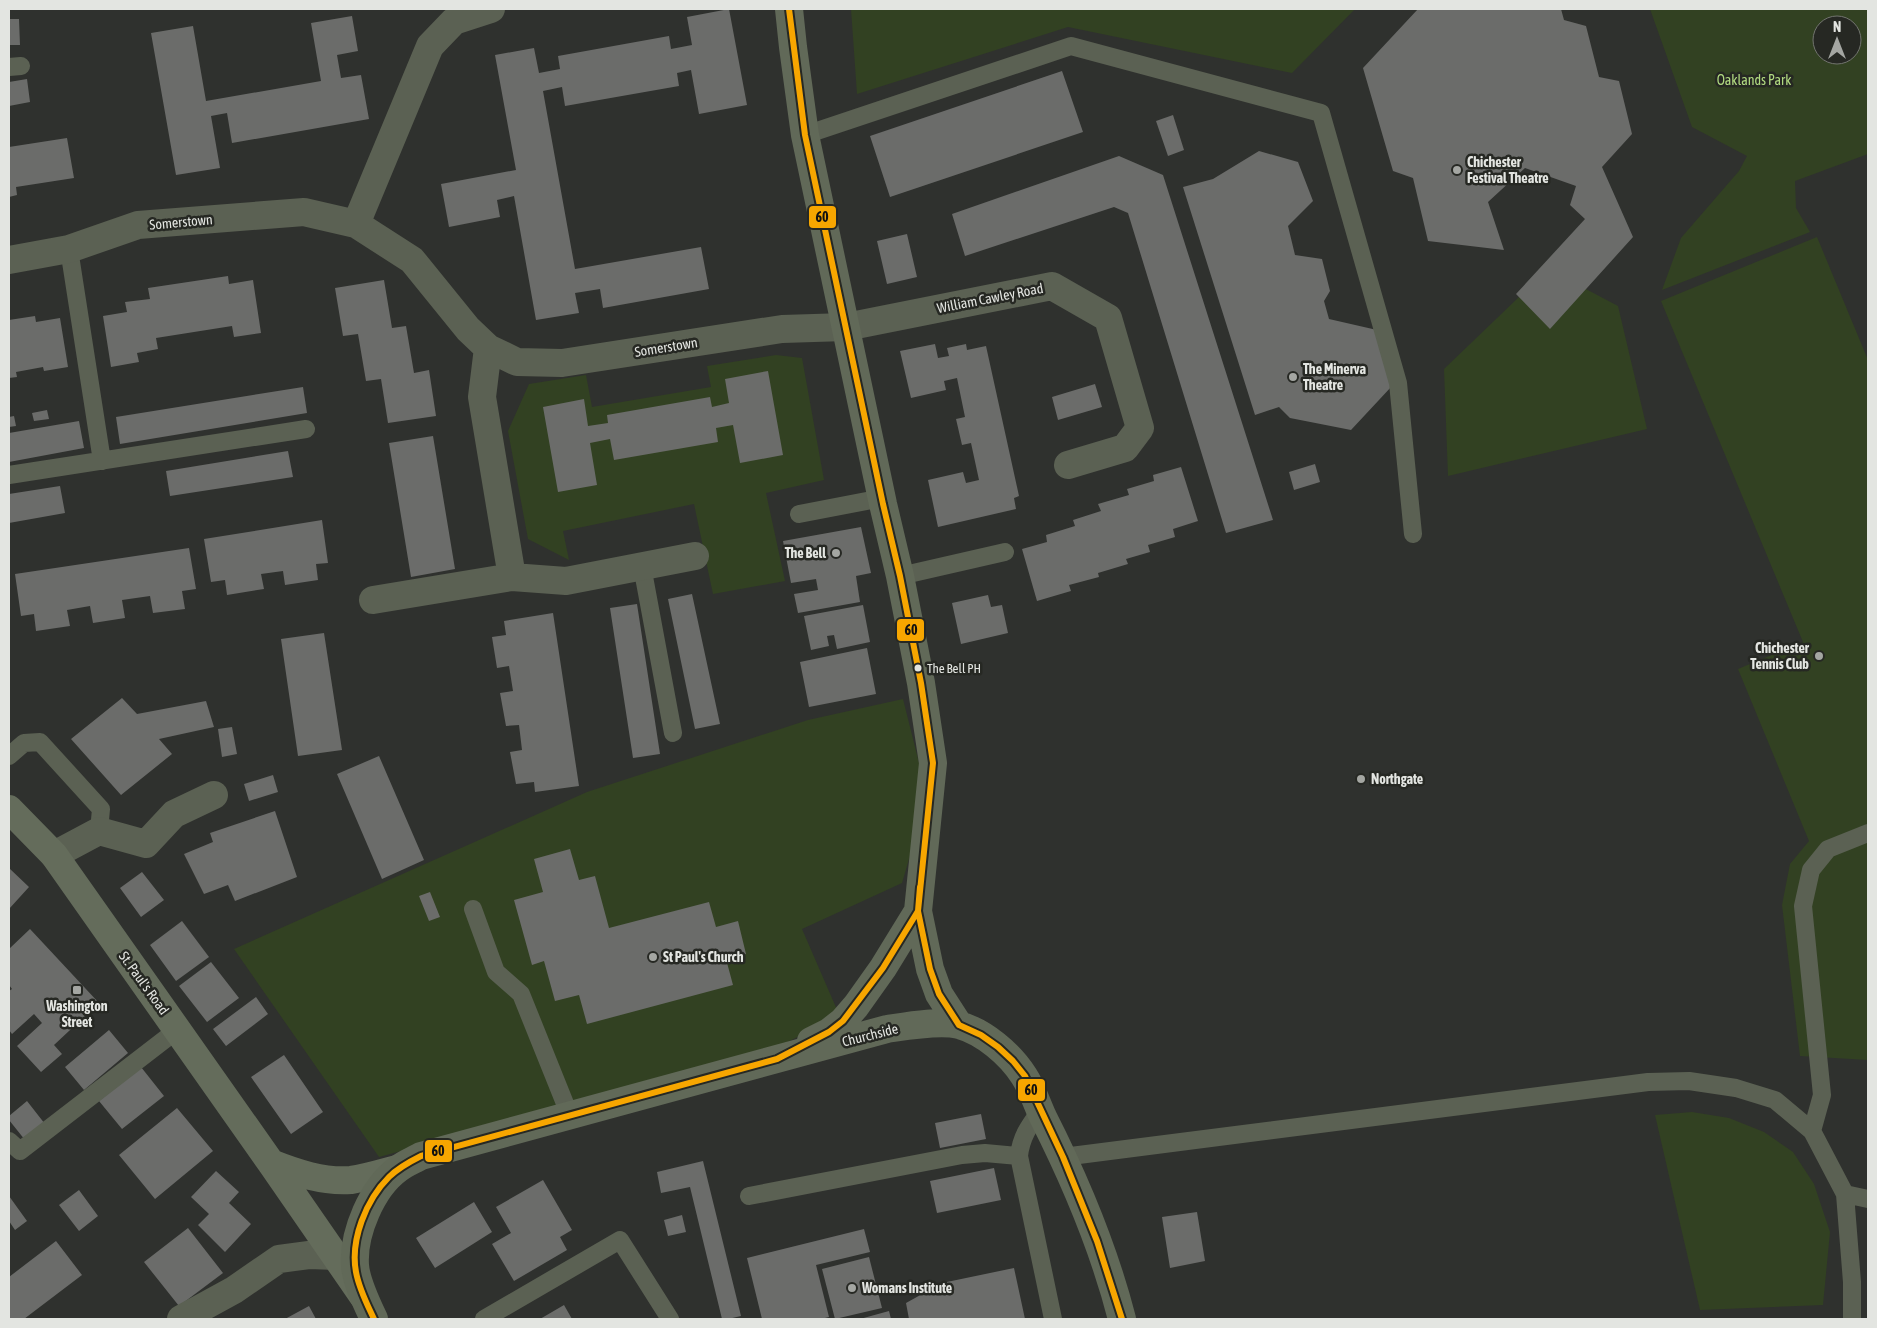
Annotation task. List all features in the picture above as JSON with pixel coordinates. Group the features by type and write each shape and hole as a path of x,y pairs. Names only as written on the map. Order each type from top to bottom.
{"main road":[{"path":"789,9 792,48 805,135 900,576 921,683 933,763 918,911 930,969 940,994 959,1024 981,1035 1013,1061 1025,1076 1063,1157 1097,1241 1119,1319"},
{"name":"St. Paul's Road","path":"9,809 54,855 271,1163 345,1261 369,1309"},
{"path":"777,1059 829,1032 843,1020 856,1006 883,968 918,911"},
{"name":"Churchside","path":"345,1261 358,1238 366,1212 377,1192 397,1169 421,1156 887,1028 928,1023 959,1024"},
{"path":"271,1163 301,1174 351,1180 397,1169"}],"street":[{"path":"356,224 430,46 454,21 491,9"},
{"name":"Somerstown","path":"9,260 70,249 138,225 304,212 356,224 412,260 468,329 488,348 517,362 562,364 782,329 846,327"},
{"name":"William Cawley Road","path":"846,327 1052,286 1108,318 1140,428 1126,448 1068,465"},
{"path":"488,348 482,397 512,577"},
{"path":"373,600 512,577 566,581 695,556"},
{"path":"54,855 100,831 146,844 174,814 214,795"},
{"path":"181,1319 234,1290 279,1259 309,1255 345,1261"}],"lane":[{"path":"805,135 1071,46 1321,112 1398,383 1413,534"},
{"path":"70,249 102,461"},
{"path":"9,475 306,429"},
{"path":"799,514 882,498"},
{"path":"900,576 1005,552"},
{"path":"642,566 673,732"},
{"path":"9,756 24,743 40,742 101,809 100,831"},
{"path":"1812,1131 1822,1095 1803,906 1811,870 1828,849 1868,833"},
{"path":"473,909 496,972 521,994 566,1106 568,1116"},
{"path":"9,1140 20,1151 178,1030"},
{"path":"1063,1157 1648,1082 1689,1081 1736,1088 1775,1100 1812,1131 1845,1194 1852,1282 1852,1319"},
{"path":"1040,1111 1026,1129 1021,1142 1019,1156 1053,1319"},
{"path":"749,1196 962,1155 985,1153 1019,1156"},
{"path":"1845,1194 1868,1199"},
{"path":"484,1319 620,1240 670,1319"}],"green space":[{"path":"851,9 1355,9 1292,73 1068,27 857,94"},
{"name":"Oaklands Park","path":"1650,9 1868,9 1868,154 1795,181 1796,208 1810,232 1662,290 1681,238 1739,171 1747,156 1692,127"},
{"name":"Chichester Tennis Club","path":"1817,237 1868,360 1868,1060 1800,1056 1782,905 1790,864 1809,841 1738,669 1803,642 1661,301"},
{"path":"1548,269 1618,306 1647,429 1448,476 1444,369"},
{"path":"776,355 802,358 824,480 766,493 785,581 713,594 694,504 563,531 569,560 528,539 508,431 529,384 586,375 592,407 711,387 707,366"},
{"path":"903,699 920,767 916,835 902,883 802,929 838,1012 813,1029 774,1049 379,1157 234,949 587,792 808,720"},
{"path":"1692,1112 1729,1118 1764,1132 1793,1152 1814,1184 1830,1232 1823,1305 1700,1310 1655,1115"}],"building":[{"path":"729,9 747,105 699,114 691,70 677,73 679,86 565,106 562,87 543,91 575,269 701,247 709,289 603,308 600,289 575,293 579,313 536,320 514,196 497,200 500,217 449,227 441,184 516,170 495,55 534,48 539,73 560,69 558,56 669,36 671,49 692,45 687,17"},
{"name":"Chichester Festival Theatre","path":"1418,9 1561,9 1564,20 1586,26 1599,77 1619,81 1632,134 1602,167 1633,237 1550,329 1516,294 1585,219 1570,205 1576,186 1525,168 1488,202 1504,250 1428,241 1413,178 1393,171 1363,68"},
{"path":"352,16 358,51 337,55 341,78 361,75 369,119 232,143 227,113 211,116 220,168 176,175 151,33 193,26 206,101 321,81 311,23"},
{"path":"9,19 19,19 20,45 9,45"},
{"path":"1062,71 1083,132 890,197 870,136"},
{"path":"27,79 30,102 9,106 9,82"},
{"path":"1173,115 1184,150 1168,156 1156,121"},
{"path":"67,138 74,178 16,187 17,195 9,197 9,147"},
{"path":"1259,151 1298,162 1313,201 1288,226 1295,255 1322,259 1330,291 1324,301 1329,319 1377,330 1392,386 1351,430 1290,418 1279,407 1255,415 1183,187 1213,179"},
{"path":"1119,156 1163,175 1273,520 1226,533 1128,213 1114,207 965,256 952,214"},
{"path":"907,234 917,277 887,284 877,241"},
{"path":"228,276 229,284 253,280 261,333 234,337 232,326 156,338 158,349 137,353 139,362 111,367 103,316 127,312 125,302 150,299 148,288"},
{"path":"384,280 392,328 406,326 414,373 429,370 436,416 388,423 381,379 366,381 358,334 343,336 335,288"},
{"path":"35,316 36,322 60,318 68,367 44,371 43,367 16,372 17,377 9,378 9,320"},
{"path":"935,344 938,358 949,356 947,348 966,344 967,350 986,346 1019,496 1014,498 1016,509 938,527 928,480 963,472 966,483 979,480 971,443 962,445 956,419 965,417 957,378 944,381 946,390 911,398 900,351"},
{"path":"768,371 783,455 740,463 733,425 716,428 718,442 614,460 610,439 590,443 597,485 558,492 543,407 584,399 588,426 608,423 607,415 710,397 712,407 729,403 725,379"},
{"path":"1095,384 1102,407 1058,420 1052,397"},
{"path":"303,387 307,413 120,444 116,417"},
{"path":"47,410 49,419 34,421 32,413"},
{"path":"14,416 16,426 9,427 9,417"},
{"path":"79,421 84,448 9,462 9,433"},
{"path":"433,436 455,569 411,577 389,443"},
{"path":"288,451 293,477 170,496 166,471"},
{"path":"1315,464 1320,482 1294,490 1289,472"},
{"path":"1181,467 1198,521 1173,529 1175,537 1148,545 1150,552 1126,559 1128,564 1098,573 1099,577 1069,585 1071,591 1037,601 1022,549 1047,542 1046,535 1075,526 1073,520 1101,511 1098,504 1129,495 1127,489 1154,481 1153,475"},
{"path":"60,486 65,513 9,523 9,494"},
{"path":"322,520 328,563 316,564 318,580 285,585 283,571 261,574 264,589 227,595 225,580 211,582 204,539"},
{"path":"861,527 871,573 856,576 860,602 798,613 794,594 818,590 816,579 791,583 783,541"},
{"path":"189,548 196,589 182,591 185,609 153,613 150,596 122,600 125,618 93,623 90,606 67,610 70,626 36,631 34,614 21,616 15,574"},
{"path":"692,594 720,724 695,729 668,599"},
{"path":"988,595 991,607 1002,605 1008,633 961,644 952,603"},
{"path":"637,604 660,754 633,758 610,608"},
{"path":"863,605 870,642 837,649 834,635 827,636 829,646 811,650 804,616"},
{"path":"553,613 579,786 535,792 534,782 516,784 510,752 522,750 519,725 506,726 500,693 513,691 509,666 497,668 492,637 506,635 504,621"},
{"path":"324,633 342,750 298,756 281,639"},
{"path":"867,648 876,694 809,707 800,662"},
{"path":"122,698 137,714 206,701 214,727 159,739 172,754 121,795 71,739"},
{"path":"232,727 237,754 222,757 218,729"},
{"path":"379,756 424,860 382,879 337,774"},
{"path":"273,775 278,792 249,801 244,784"},
{"path":"275,811 297,877 235,901 228,885 204,894 184,854 213,842 210,833"},
{"path":"570,849 579,880 595,876 609,928 709,902 716,927 738,921 746,954 726,959 733,985 587,1024 579,995 555,1001 544,961 532,965 514,900 543,892 534,859"},
{"path":"9,868 29,887 9,909"},
{"path":"142,872 164,900 141,917 120,888"},
{"path":"430,892 440,917 429,921 419,896"},
{"path":"182,921 209,957 176,981 150,945"},
{"path":"30,929 99,1003 54,1045 62,1054 41,1072 17,1046 42,1023 34,1014 12,1034 9,1030 9,991 12,989 9,985 9,949"},
{"path":"211,962 239,998 207,1022 179,986"},
{"path":"256,997 268,1014 226,1046 213,1029"},
{"path":"109,1030 128,1053 84,1090 65,1067"},
{"path":"284,1055 323,1112 291,1134 251,1077"},
{"path":"141,1067 164,1096 122,1129 99,1101"},
{"path":"27,1101 45,1124 25,1140 9,1120 9,1116"},
{"path":"177,1108 213,1151 155,1199 119,1155"},
{"path":"981,1114 986,1139 940,1148 935,1123"},
{"path":"703,1161 741,1316 728,1319 722,1319 690,1187 661,1193 657,1172"},
{"path":"994,1168 1001,1200 937,1213 930,1181"},
{"path":"216,1171 239,1192 229,1203 251,1224 225,1252 198,1225 209,1214 191,1197"},
{"path":"543,1180 572,1230 560,1237 567,1250 514,1281 492,1244 511,1233 496,1207"},
{"path":"79,1190 98,1216 79,1231 59,1205"},
{"path":"9,1196 27,1221 15,1230 9,1221"},
{"path":"474,1202 492,1232 435,1268 416,1238"},
{"path":"1197,1212 1205,1261 1170,1268 1162,1217"},
{"path":"682,1215 686,1232 668,1236 664,1220"},
{"path":"188,1228 223,1273 179,1306 144,1262"},
{"path":"864,1229 870,1252 816,1265 829,1317 821,1319 762,1319 747,1258"},
{"path":"56,1241 82,1275 24,1319 9,1319 9,1277"},
{"name":"Womans Institute","path":"869,1257 882,1308 835,1319 822,1269"},
{"path":"1014,1268 1025,1319 909,1319 906,1303 942,1283"},
{"path":"564,1305 572,1319 540,1319"},
{"path":"309,1306 316,1319 285,1319"},
{"path":"889,1311 891,1319 860,1319"}],"transit line":[{"name":"60","path":"374,1319 357,1278 355,1247 362,1221 373,1197 396,1171 421,1156 777,1059 829,1032 843,1021 883,968 918,911 933,763 921,683 900,576 805,135 789,9"},
{"name":"60","path":"920,887 918,911 930,969 939,994 959,1025 981,1035 998,1047 1025,1076 1063,1157 1097,1241 1122,1319"}],"place":[{"name":"Chichester Festival Theatre","path":"1457,170"},
{"name":"The Minerva Theatre","path":"1293,377"},
{"name":"The Bell","path":"836,553"},
{"name":"Chichester Tennis Club","path":"1819,656"},
{"name":"The Bell PH","path":"918,668"},
{"name":"Northgate","path":"1361,779"},
{"name":"St Paul's Church","path":"653,957"},
{"name":"Washington Street","path":"77,990"},
{"name":"Womans Institute","path":"852,1288"}]}
